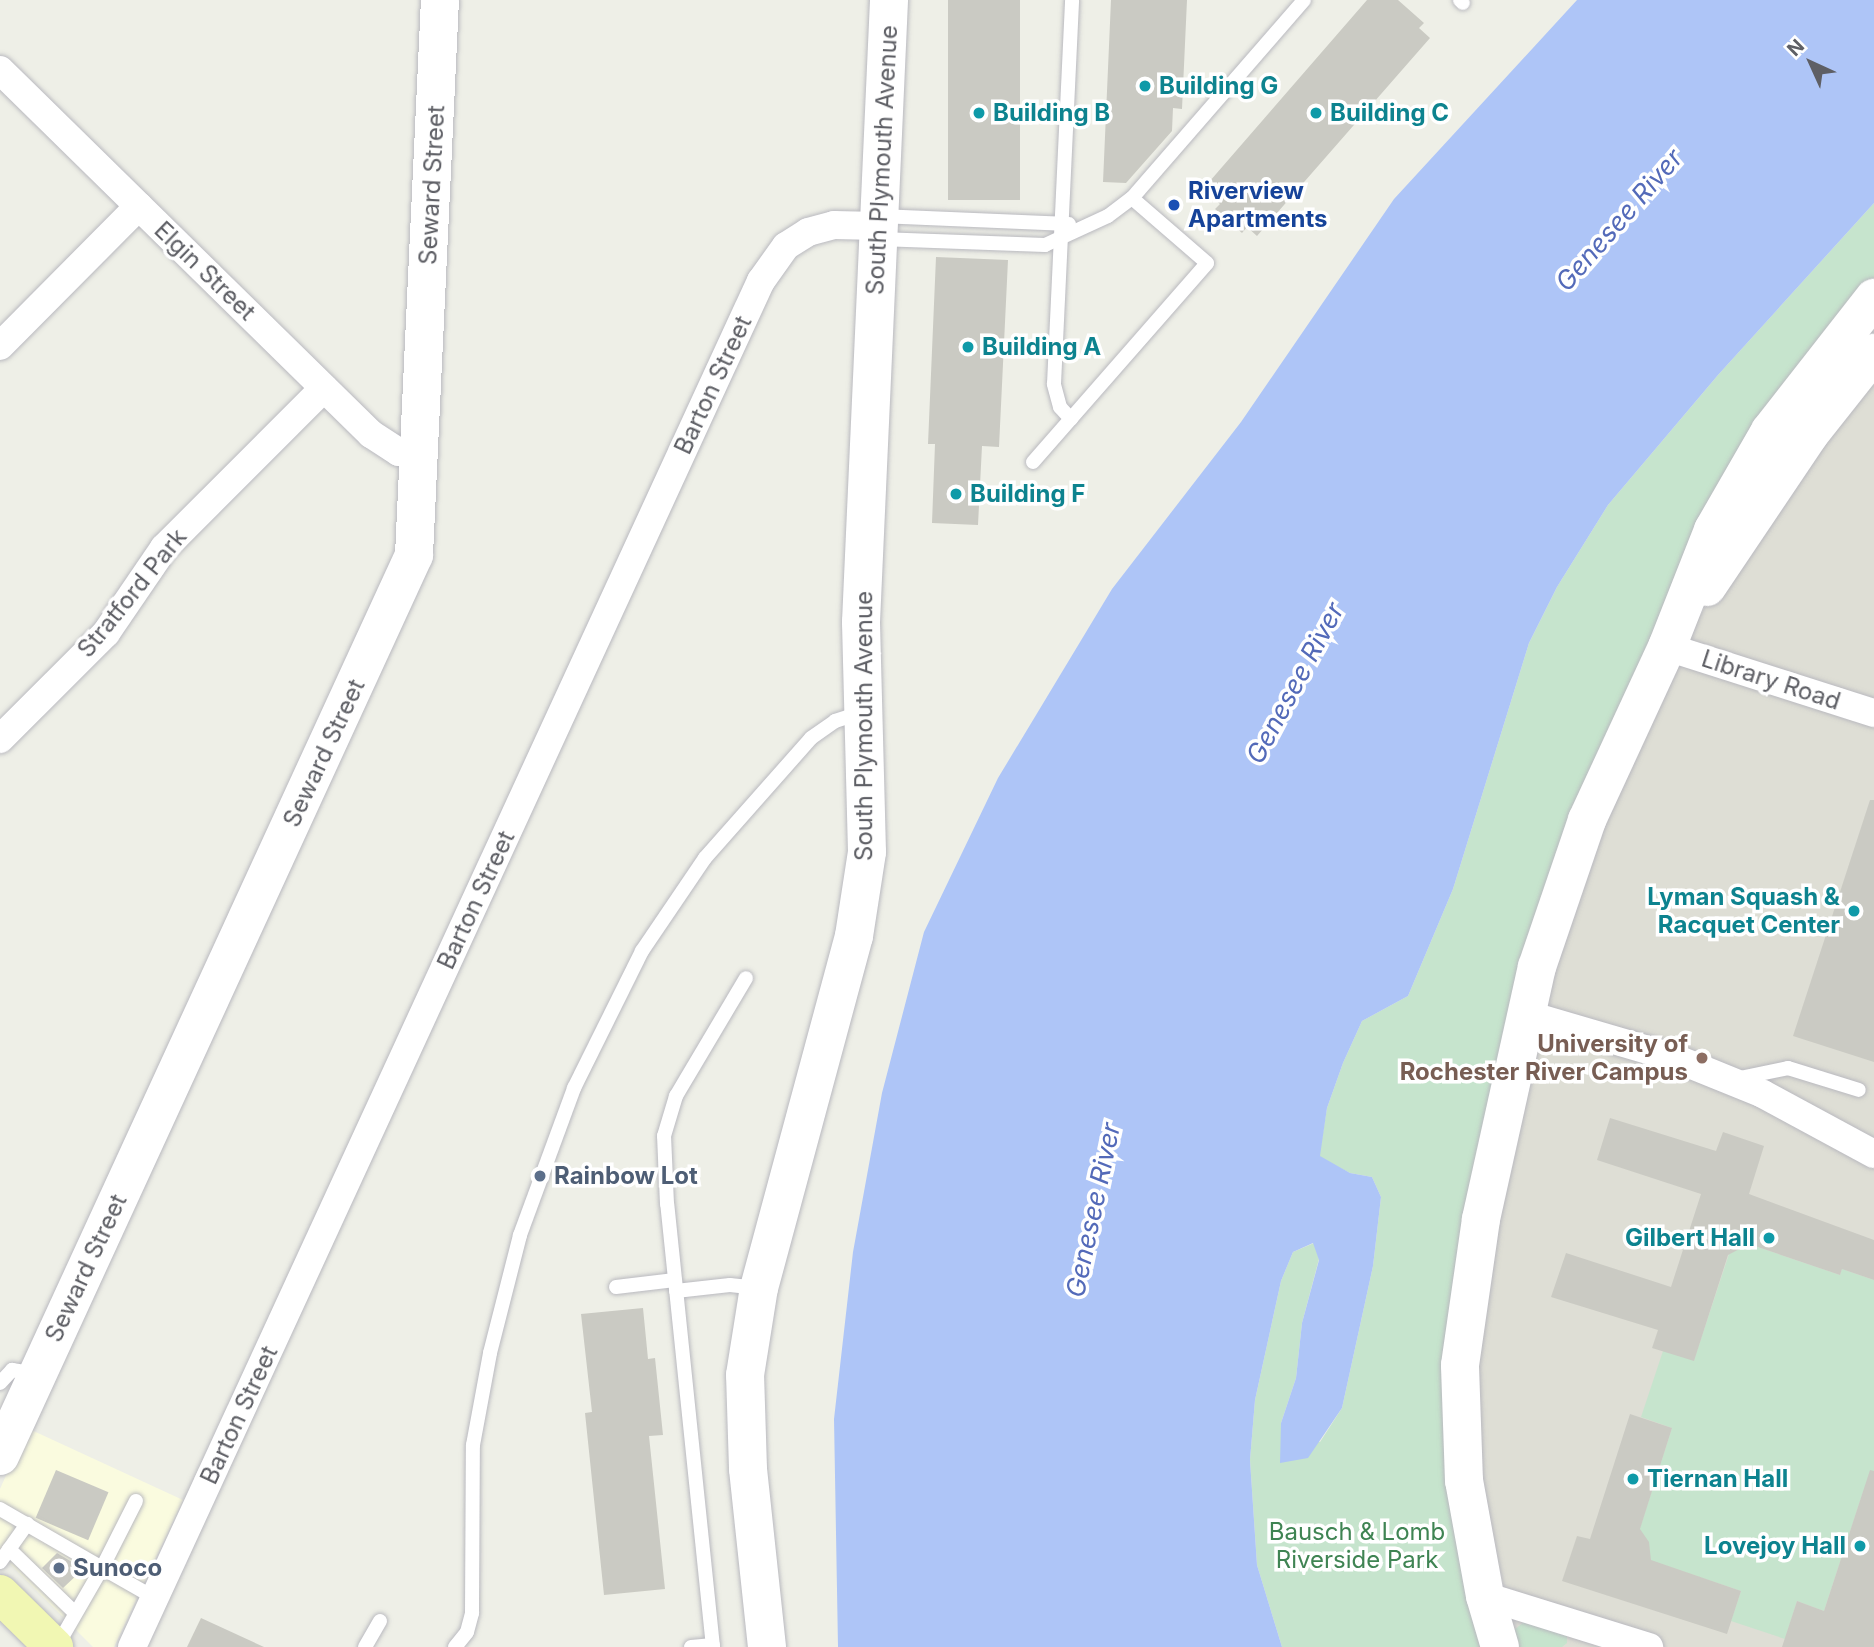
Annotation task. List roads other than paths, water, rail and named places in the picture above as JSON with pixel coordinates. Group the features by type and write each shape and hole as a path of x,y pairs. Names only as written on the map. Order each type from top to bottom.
{"main road":[{"path":"0,1594 55,1647"}],"street":[{"name":"Seward Street","path":"3,1443 410,566 416,544 440,0"},
{"name":"South Plymouth Avenue","path":"767,1647 745,1421 747,1355 759,1288 859,909 869,825 861,622 889,0"},
{"name":"Elgin Street","path":"0,70 324,388 388,447 420,455"},
{"path":"0,346 139,206"},
{"name":"Barton Street","path":"133,1646 761,281 786,246 808,232 834,225 879,227"},
{"path":"1500,1647 1485,1595 1464,1481 1460,1365 1481,1219 1525,1014 1587,820 1667,648 1704,550 1748,466 1791,401 1874,298"},
{"path":"1667,648 1809,435 1874,353"},
{"name":"Stratford Park","path":"0,739 106,633 164,548 324,388"},
{"name":"Library Road","path":"1667,648 1874,713"},
{"path":"1525,1014 1672,1057 1730,1081 1874,1154"},
{"path":"1485,1595 1606,1642 1649,1647"}],"lane":[{"path":"1071,419 1060,407 1054,384 1072,0"},
{"path":"879,227 1036,246 1061,240 1117,211 1132,198 1304,0"},
{"path":"1033,462 1207,262 1132,198"},
{"path":"879,227 1088,225"},
{"path":"455,1647 467,1632 472,1613 473,1455 490,1353 520,1235 574,1088 642,951 705,858 811,738 835,721 864,712"},
{"path":"691,1647 713,1646 676,1286 666,1125 676,1096 747,978"},
{"path":"1730,1081 1788,1068 1859,1090"},
{"path":"617,1287 730,1285 759,1288"},
{"path":"0,1384 12,1370 37,1374"},
{"path":"55,1647 102,1568 136,1501"},
{"path":"0,1509 155,1598"},
{"path":"0,1562 27,1524"},
{"path":"9,1549 75,1614"},
{"path":"365,1647 380,1621"}],"water":[{"name":"Genesee River","path":"1577,0 1874,0 1874,203 1718,375 1608,505 1557,587 1529,643 1453,889 1408,996 1362,1021 1343,1063 1327,1108 1320,1156 1350,1173 1372,1177 1381,1197 1373,1266 1342,1408 1308,1458 1280,1463 1281,1423 1296,1378 1302,1323 1319,1260 1313,1243 1293,1252 1281,1281 1255,1400 1250,1460 1257,1565 1282,1647 838,1647 834,1419 853,1252 882,1093 924,932 998,778 1112,589 1241,422 1394,199"}],"place":[{"name":"Building G","path":"1145,86"},
{"name":"Building B","path":"979,113"},
{"name":"Building C","path":"1316,113"},
{"name":"Riverview Apartments","path":"1174,205"},
{"name":"Building A","path":"968,347"},
{"name":"Building F","path":"956,494"},
{"name":"Lyman Squash & Racquet Center","path":"1854,911"},
{"name":"University of Rochester River Campus","path":"1702,1058"},
{"name":"Rainbow Lot","path":"540,1176"},
{"name":"Gilbert Hall","path":"1769,1238"},
{"name":"Tiernan Hall","path":"1633,1479"},
{"name":"Lovejoy Hall","path":"1860,1546"},
{"name":"Sunoco","path":"59,1568"}],"park label":[{"name":"Bausch & Lomb Riverside Park","path":"1357,1546"}]}
